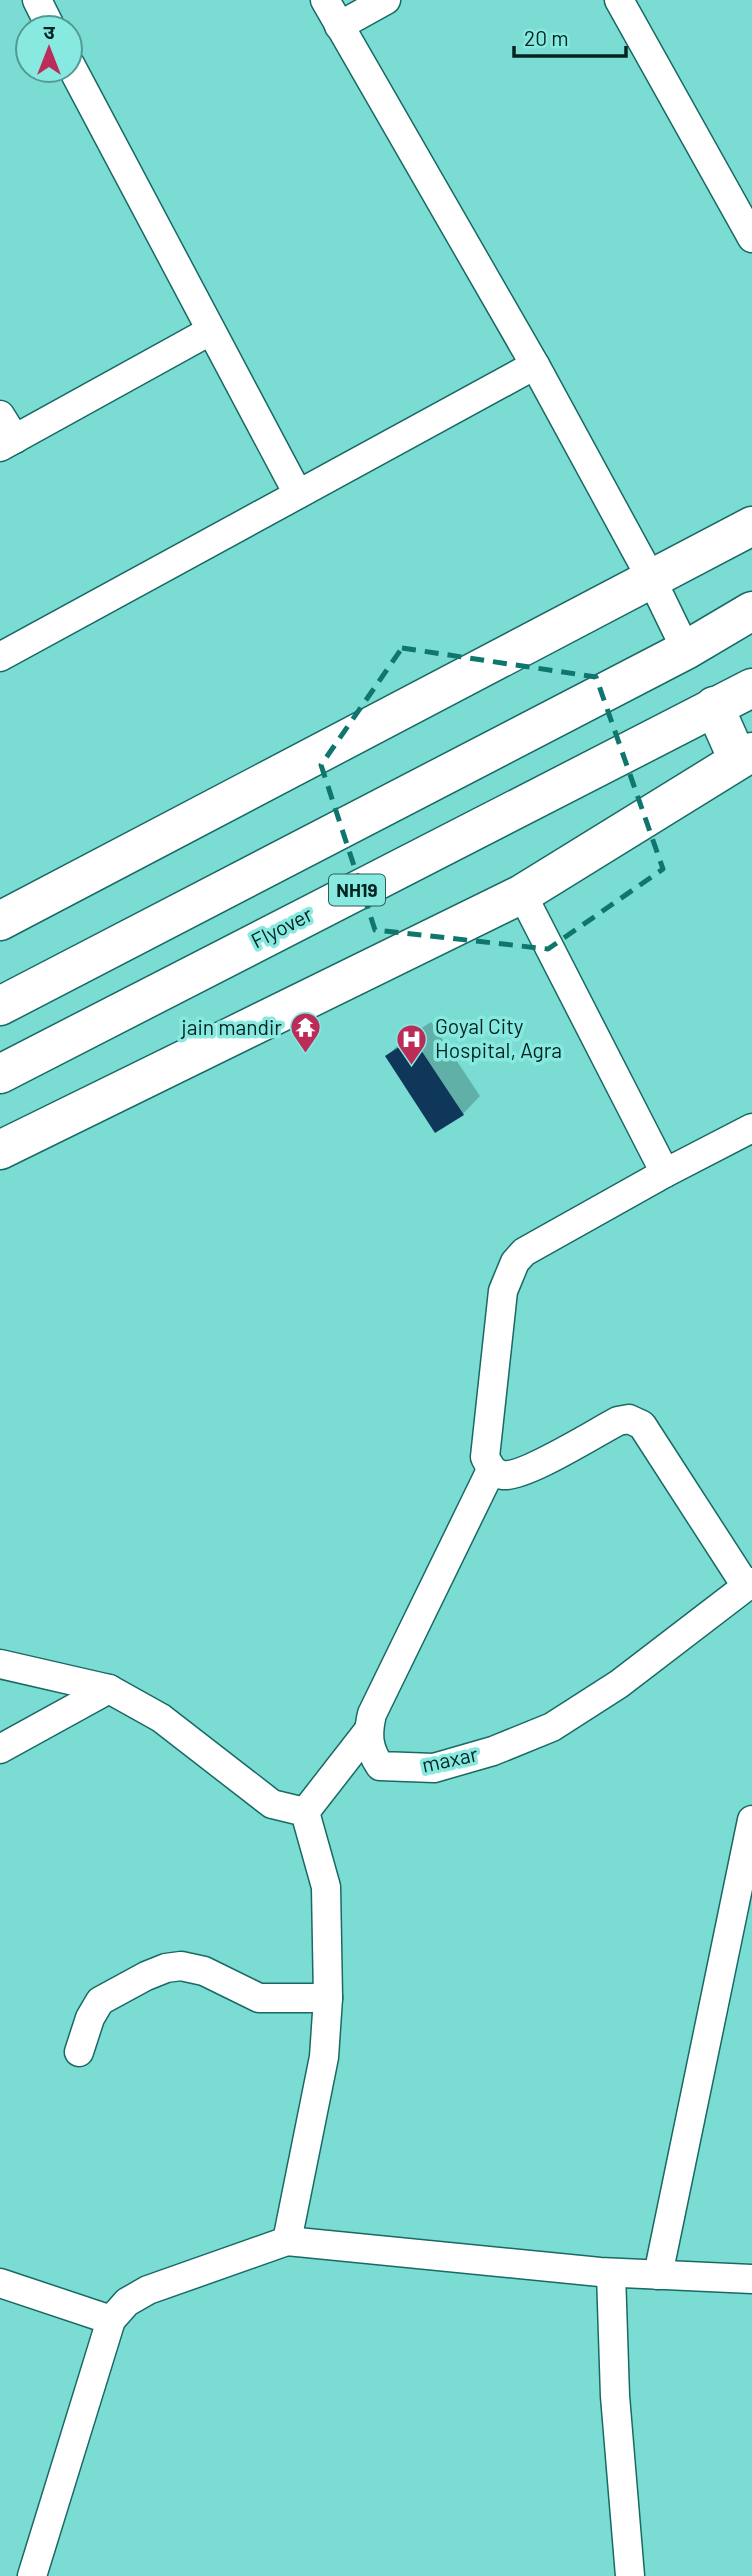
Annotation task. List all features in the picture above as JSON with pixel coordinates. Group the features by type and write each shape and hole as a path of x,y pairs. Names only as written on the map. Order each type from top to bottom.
{"main road":[{"path":"0,922 752,526"},
{"path":"0,1006 686,650 752,611"},
{"name":"NH19","path":"714,706 752,688"},
{"path":"0,1150 522,894 745,756 714,706"},
{"name":"Flyover","path":"0,1074 714,706"}],"street":[{"path":"326,0 535,365 652,580 686,650"},
{"path":"339,26 386,0"},
{"path":"619,0 752,238"},
{"path":"80,84 298,494"},
{"path":"0,415 7,443 210,331"},
{"path":"0,657 535,365"},
{"path":"522,894 665,1173"},
{"path":"749,1584 642,1425 629,1419 618,1421 521,1473 503,1475 491,1470 485,1457 503,1291 515,1262 524,1252 752,1128"},
{"path":"305,1812 368,1731 372,1714 491,1470"},
{"name":"maxar","path":"368,1731 370,1752 380,1766 434,1768 493,1751 552,1727 619,1684 749,1584"},
{"path":"0,1664 108,1689 161,1718 272,1804 305,1812"},
{"path":"0,1749 108,1689"},
{"path":"287,2241 324,2057 328,1998 326,1887 305,1812"},
{"path":"659,2275 752,1820"},
{"path":"79,2052 90,2018 100,2001 166,1968 181,1966 204,1971 259,1998 328,1998"},
{"path":"32,2576 111,2320 127,2302 148,2290 287,2241 611,2273 752,2279"},
{"path":"611,2273 615,2396 630,2576"},
{"path":"0,2283 111,2320"}],"highlighted area":[{"path":"402,648 596,677 663,869 548,949 375,930 321,765"}],"building":[{"path":"413,1038 464,1115 435,1133 385,1056"}],"place":[{"name":"jain mandir","path":"305,1055"},
{"name":"Goyal City Hospital, Agra","path":"412,1066"}]}
